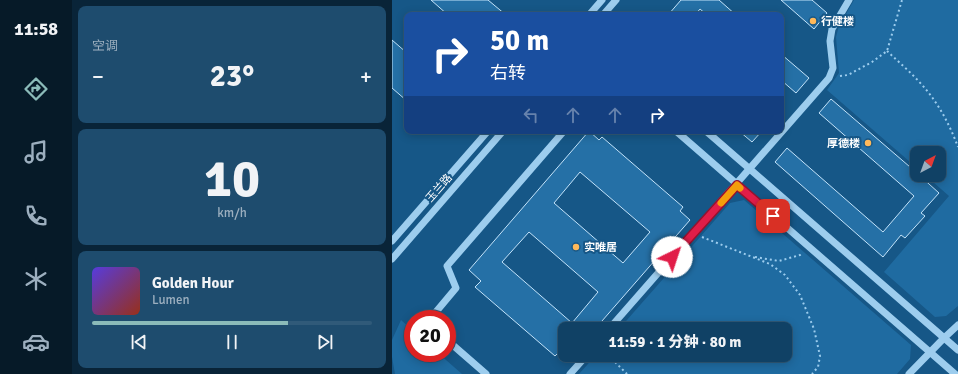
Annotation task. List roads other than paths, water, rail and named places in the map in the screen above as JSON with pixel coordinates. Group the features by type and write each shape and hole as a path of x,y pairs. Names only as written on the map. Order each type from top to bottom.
{"street":[{"path":"592,12 602,0"},
{"path":"606,12 616,0"},
{"path":"784,130 829,78 832,68 830,41 832,29 849,0"},
{"name":"玉兰路","path":"392,241 485,134"},
{"name":"玉兰路","path":"392,259 499,134"},
{"path":"438,310 456,288 447,266 561,134"},
{"path":"679,134 955,374"},
{"path":"709,134 958,350"},
{"path":"616,322 780,134"},
{"path":"909,374 958,325"},
{"path":"456,348 486,374"},
{"path":"570,374 581,362"}],"place":[{"name":"行健楼","path":"813,21"},
{"name":"厚德楼","path":"868,143"},
{"name":"实唯居","path":"576,247"}]}
